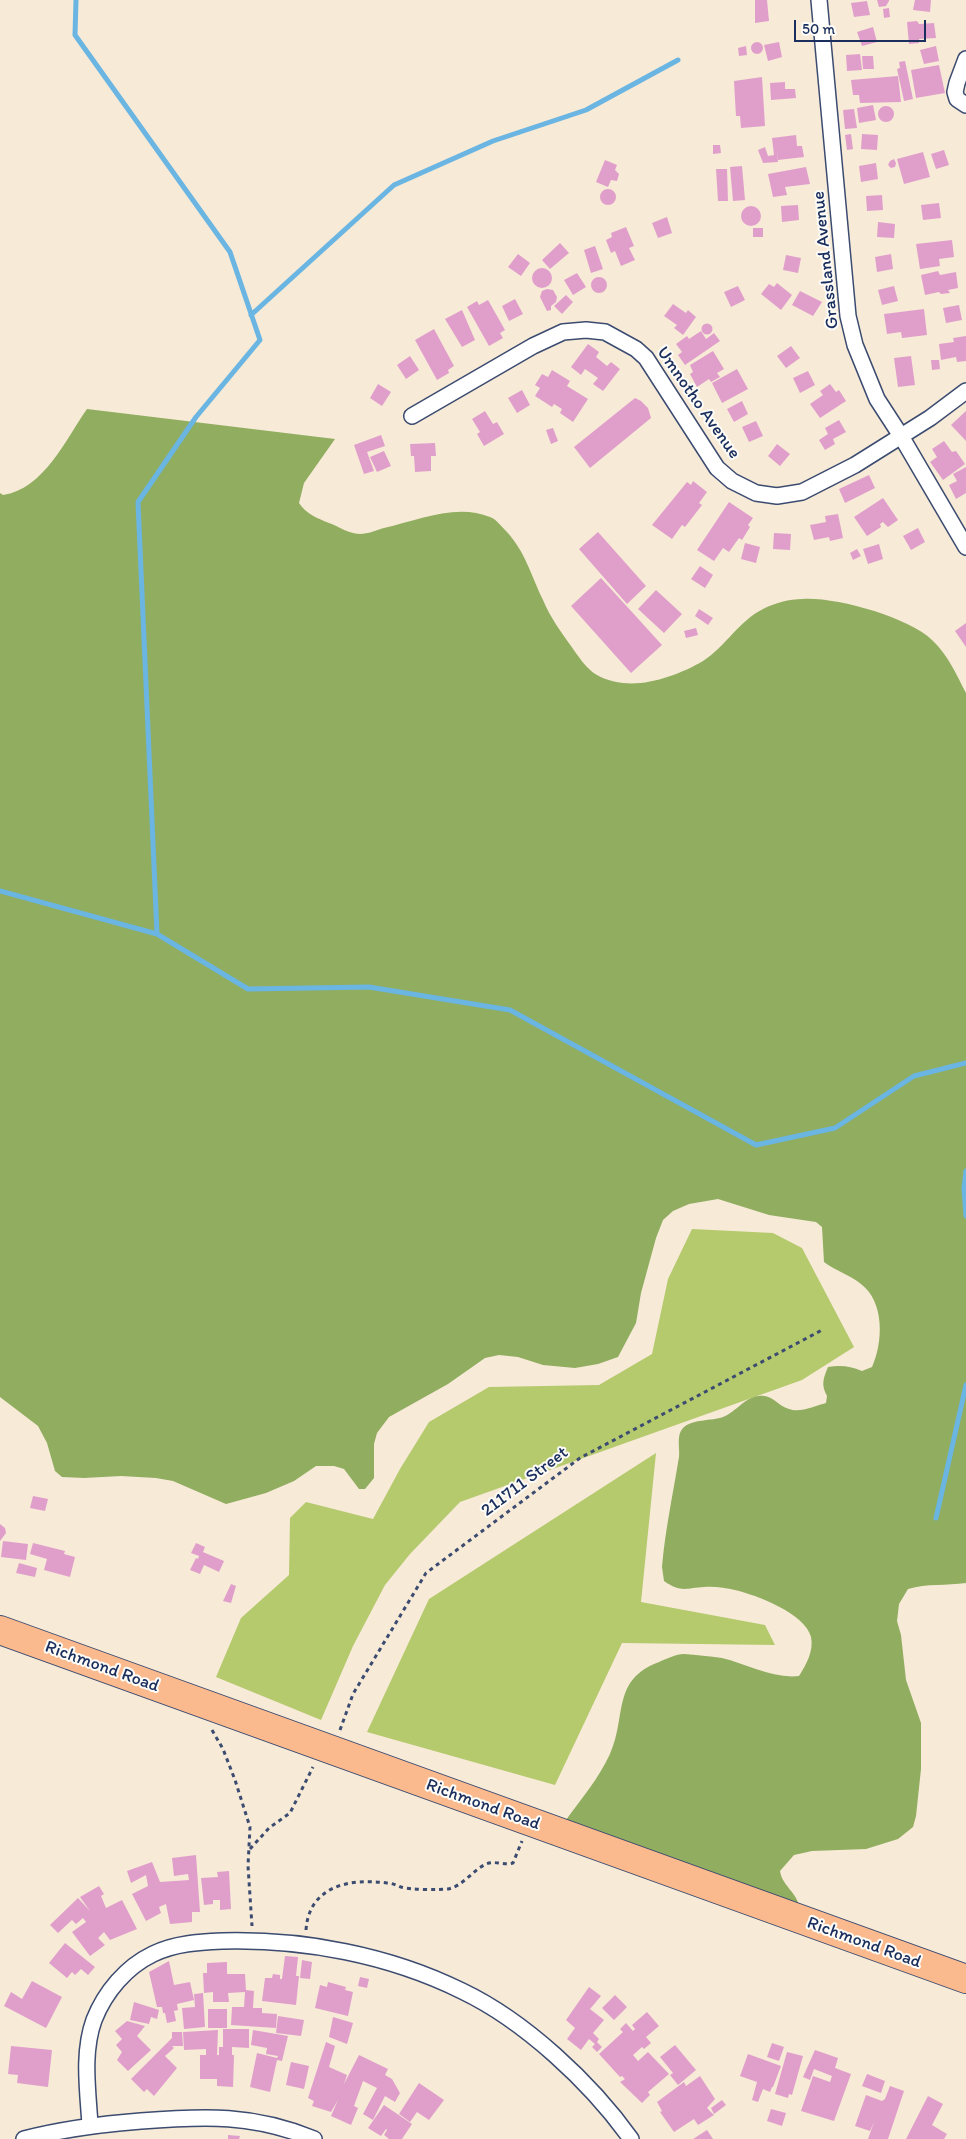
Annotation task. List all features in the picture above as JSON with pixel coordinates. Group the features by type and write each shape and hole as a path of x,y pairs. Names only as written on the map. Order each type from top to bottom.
{"highway":[{"name":"Richmond Road","path":"0,1630 966,1980"}],"street":[{"name":"Grassland Avenue","path":"819,0 848,316 856,346 877,399 966,547"},
{"path":"966,58 955,92 957,99 966,105"},
{"name":"Umnotho Avenue","path":"412,416 556,334 595,330 605,332 636,349 646,358 712,462 732,481 756,493 777,496 802,492 855,465 930,418 966,391"},
{"path":"90,2125 87,2063 88,2042 94,2020 115,1984 130,1969 153,1954 174,1946 215,1941 253,1941 330,1949 392,1964 463,1991 499,2012 567,2066 602,2102 631,2139"},
{"path":"24,2139 90,2125 219,2117 261,2122 314,2139"}],"path":[{"name":"211711 Street","path":"249,1850 269,1828 290,1812 328,1748 353,1694 426,1573 580,1458 824,1329"},
{"path":"194,1700 223,1749 250,1827 248,1880 253,1941"},
{"path":"305,1946 309,1912 324,1892 346,1884 364,1882 390,1883 407,1888 447,1889 486,1864 513,1863 526,1837"}],"green space":[{"path":"87,409 335,439 304,483 299,503 312,515 351,532 366,533 424,517 451,512 477,513 492,518 506,531 518,547 549,612 563,635 587,667 605,679 623,683 643,683 675,674 703,661 747,620 763,609 787,601 817,599 871,610 889,616 921,632 943,652 966,693 966,1583 922,1586 908,1589 899,1604 897,1621 901,1635 906,1680 921,1723 921,1769 913,1827 898,1839 866,1849 812,1851 794,1855 780,1871 783,1880 799,1905 566,1820 606,1763 615,1740 627,1689 633,1679 644,1670 671,1657 684,1654 722,1658 770,1673 799,1676 809,1658 812,1642 807,1628 800,1620 779,1606 735,1590 712,1587 684,1589 675,1587 664,1581 662,1567 679,1457 679,1438 683,1428 692,1423 723,1417 749,1399 759,1396 771,1398 793,1410 808,1409 826,1403 827,1396 823,1382 828,1367 845,1366 862,1371 872,1367 880,1335 880,1323 874,1301 861,1284 824,1262 822,1227 816,1222 769,1215 718,1199 689,1204 673,1211 663,1220 656,1238 641,1293 636,1323 618,1357 598,1364 575,1368 543,1365 518,1357 499,1355 485,1358 448,1384 389,1417 377,1433 374,1444 374,1478 365,1489 359,1489 344,1469 334,1466 316,1466 294,1481 266,1493 226,1504 173,1481 156,1478 121,1476 62,1477 55,1471 47,1443 38,1426 0,1397 0,493 3,495 18,491 42,473 62,448"},
{"path":"692,1229 773,1233 802,1248 854,1347 802,1380 460,1502 410,1554 385,1585 353,1646 321,1720 216,1677 241,1618 289,1575 290,1518 306,1502 373,1519 400,1469 429,1422 489,1387 599,1385 652,1354 668,1279"},
{"path":"656,1453 641,1602 765,1625 775,1645 622,1643 555,1785 367,1732 429,1599"}],"building":[{"path":"755,0 767,0 769,21 755,23"},
{"path":"877,0 889,1 886,6 879,7"},
{"path":"915,0 931,0 930,12 913,10"},
{"path":"867,1 870,15 854,17 851,3"},
{"path":"889,8 890,17 884,18 883,9"},
{"path":"917,21 919,24 934,23 936,38 919,39 919,43 909,44 907,22"},
{"path":"873,27 877,42 862,46 857,32"},
{"path":"757,42 763,48 757,54 751,48"},
{"path":"779,42 782,57 768,61 764,45"},
{"path":"746,46 747,55 739,56 738,48"},
{"path":"936,46 939,61 924,64 920,50"},
{"path":"860,54 862,70 847,71 846,55"},
{"path":"862,56 873,56 874,69 863,69"},
{"path":"905,61 913,99 904,101 897,69 900,68 899,62"},
{"path":"939,65 945,93 916,98 911,70"},
{"path":"898,76 901,102 860,103 859,95 853,95 851,80"},
{"path":"762,77 765,126 741,128 740,116 736,116 734,81"},
{"path":"785,82 785,89 795,89 796,98 771,100 770,83"},
{"path":"873,105 876,120 859,123 857,108"},
{"path":"886,106 892,108 894,114 892,120 886,122 880,120 878,114 880,108"},
{"path":"854,109 857,128 845,129 843,110"},
{"path":"851,134 853,149 847,150 845,135"},
{"path":"862,134 878,135 877,150 861,149"},
{"path":"796,135 797,146 802,146 804,157 778,160 777,150 778,162 763,163 758,150 765,147 768,156 774,155 772,138"},
{"path":"713,145 720,145 721,153 713,154"},
{"path":"944,150 949,165 936,169 931,154"},
{"path":"923,152 930,177 904,184 897,159"},
{"path":"894,159 895,167 891,168 888,165"},
{"path":"605,160 617,165 615,170 619,174 617,181 611,180 608,187 596,182"},
{"path":"876,163 878,179 861,182 859,166"},
{"path":"742,166 745,200 733,201 730,167"},
{"path":"806,167 810,184 785,187 787,195 773,197 768,174"},
{"path":"716,169 727,169 728,201 718,201"},
{"path":"608,189 616,197 608,205 600,197"},
{"path":"882,195 883,210 867,211 866,196"},
{"path":"939,203 941,218 923,220 921,205"},
{"path":"798,205 799,220 782,222 781,206"},
{"path":"751,206 758,209 761,216 758,223 751,226 744,223 741,216 744,209"},
{"path":"667,217 672,233 658,238 652,223"},
{"path":"878,222 895,224 894,238 877,237"},
{"path":"626,227 634,246 629,248 635,260 621,266 615,251 611,253 606,240 612,237 611,233"},
{"path":"753,228 763,228 763,237 753,237"},
{"path":"952,240 954,257 939,259 940,266 920,269 916,244"},
{"path":"560,243 569,253 550,269 542,260"},
{"path":"595,246 603,269 591,273 584,250"},
{"path":"518,254 530,263 521,276 508,267"},
{"path":"891,254 893,269 877,272 875,257"},
{"path":"786,255 801,258 798,273 783,270"},
{"path":"538,268 546,268 552,274 552,282 546,288 538,288 532,282 532,274"},
{"path":"938,271 940,275 956,272 958,288 948,290 950,293 941,294 939,292 925,295 921,275"},
{"path":"577,273 586,287 573,295 564,280"},
{"path":"596,277 602,277 607,282 605,291 596,293 591,288 591,282"},
{"path":"777,283 792,295 781,310 761,294 769,284 774,287"},
{"path":"738,286 745,300 731,307 724,292"},
{"path":"894,286 898,301 882,305 878,290"},
{"path":"547,289 553,290 557,297 556,302 551,306 551,310 547,311 540,297 542,291"},
{"path":"800,291 822,302 813,316 792,305"},
{"path":"566,295 573,302 562,314 554,306"},
{"path":"515,299 523,314 509,321 502,306"},
{"path":"488,300 505,330 500,333 503,338 489,346 467,307 477,301 479,305"},
{"path":"673,304 686,313 688,310 696,317 683,335 674,328 677,325 664,316"},
{"path":"959,305 962,320 946,323 943,308"},
{"path":"924,309 927,335 902,338 901,332 887,334 884,314"},
{"path":"462,310 475,340 462,347 445,319"},
{"path":"705,324 709,324 712,329 711,333 705,334 702,331 702,327"},
{"path":"434,329 454,366 448,370 449,373 437,380 415,340"},
{"path":"701,331 706,339 714,333 720,341 685,365 678,355 682,352 676,344 687,336 689,339"},
{"path":"966,336 966,361 957,362 956,357 941,360 939,344 954,342 953,338"},
{"path":"588,344 599,352 596,357 607,366 611,362 620,369 603,391 593,384 598,378 585,369 581,375 571,367"},
{"path":"791,346 800,358 786,368 777,356"},
{"path":"713,351 724,369 717,373 720,377 711,382 709,379 697,387 690,374 693,372 690,365"},
{"path":"410,356 419,370 406,379 397,365"},
{"path":"911,356 915,385 898,387 894,358"},
{"path":"931,360 939,360 940,369 932,370"},
{"path":"737,369 748,389 722,403 712,383"},
{"path":"552,370 570,381 567,386 588,399 573,422 560,413 562,409 554,404 552,407 535,396 540,388 535,385 542,374 548,377"},
{"path":"808,371 815,385 800,393 793,378"},
{"path":"378,384 391,392 382,406 370,398"},
{"path":"830,384 836,392 839,390 846,401 820,418 810,404 823,395 820,391"},
{"path":"522,390 530,405 517,413 508,398"},
{"path":"635,398 648,408 651,418 590,468 574,447"},
{"path":"742,401 748,414 734,422 727,409"},
{"path":"485,411 493,424 497,422 504,434 484,446 477,434 480,432 472,419"},
{"path":"966,411 966,441 951,425"},
{"path":"839,420 846,432 833,439 835,444 825,450 819,440 828,434 825,428"},
{"path":"756,421 763,436 749,442 742,427"},
{"path":"553,428 558,441 551,444 546,430"},
{"path":"381,435 385,446 367,452 374,471 364,474 354,445"},
{"path":"944,441 952,452 956,451 965,464 943,480 930,462 937,457 932,449"},
{"path":"435,443 436,456 431,456 431,471 415,472 414,456 411,456 410,444"},
{"path":"777,444 790,454 780,466 768,456"},
{"path":"384,451 391,466 377,472 370,457"},
{"path":"966,467 966,493 956,499 949,485 957,481 953,474"},
{"path":"869,475 875,488 845,503 839,489"},
{"path":"693,481 707,492 699,503 702,505 685,527 682,525 672,539 652,525 687,482 691,485"},
{"path":"883,498 898,520 888,527 883,522 880,524 881,527 867,536 854,517"},
{"path":"729,502 753,518 742,540 739,538 729,552 723,548 714,561 697,550"},
{"path":"838,514 843,538 830,541 829,537 814,540 810,525 826,522 825,516"},
{"path":"918,528 925,542 911,550 903,536"},
{"path":"598,532 646,586 627,604 579,549"},
{"path":"774,533 791,534 790,550 773,549"},
{"path":"745,543 760,547 756,563 741,559"},
{"path":"879,544 883,559 868,564 863,549"},
{"path":"857,549 861,556 853,560 850,553"},
{"path":"700,566 713,575 705,588 691,579"},
{"path":"601,578 662,645 631,673 571,606"},
{"path":"656,590 682,614 664,633 638,609"},
{"path":"699,609 713,618 708,625 695,616"},
{"path":"966,623 966,647 955,631"},
{"path":"696,628 698,635 686,638 684,631"},
{"path":"33,1496 48,1499 45,1511 30,1508"},
{"path":"0,1524 5,1528 6,1533 0,1541"},
{"path":"3,1541 28,1544 26,1560 1,1557"},
{"path":"33,1543 65,1551 64,1554 75,1557 70,1577 44,1570 47,1559 30,1554"},
{"path":"196,1543 205,1547 203,1552 224,1561 219,1572 204,1565 200,1574 190,1570 199,1556 191,1553"},
{"path":"19,1563 37,1568 35,1577 16,1573"},
{"path":"231,1584 236,1586 231,1603 223,1601"},
{"path":"196,1855 200,1912 192,1912 192,1922 170,1924 166,1904 159,1907 161,1913 146,1921 132,1894 148,1886 146,1875 131,1883 127,1871 152,1862 160,1882 189,1880 188,1874 174,1876 172,1858"},
{"path":"229,1871 231,1909 220,1910 220,1900 213,1900 213,1904 204,1905 201,1878 218,1877 217,1872"},
{"path":"99,1886 104,1894 101,1896 106,1908 122,1900 137,1929 110,1940 104,1932 98,1938 105,1945 90,1956 72,1932 86,1922 83,1918 76,1924 72,1920 58,1933 50,1925 78,1898 90,1911 80,1897"},
{"path":"65,1943 95,1967 88,1975 81,1969 75,1975 72,1972 67,1978 49,1963"},
{"path":"285,1956 298,1957 296,1976 299,1976 296,2005 262,2001 265,1978 272,1978 273,1974 280,1975 280,1979 282,1979"},
{"path":"302,1960 312,1962 310,1979 300,1978"},
{"path":"169,1961 174,1985 190,1982 194,2000 177,2004 178,2010 174,2011 176,2021 167,2023 162,2007 157,2007 149,1972"},
{"path":"227,1962 227,1974 245,1974 246,1990 254,1991 253,2008 262,2008 262,2013 277,2014 276,2028 231,2025 232,2007 244,2007 245,1992 228,1993 229,2002 213,2002 213,1992 204,1993 203,1973 207,1973 207,1963"},
{"path":"360,1977 369,1979 367,1988 358,1986"},
{"path":"32,1981 62,1997 46,2028 4,2006 11,1992 22,1999"},
{"path":"328,1982 346,1987 345,1990 353,1992 348,2016 315,2008 320,1985 327,1987"},
{"path":"589,1987 601,1996 590,2009 604,2020 593,2033 599,2039 597,2042 602,2047 597,2052 592,2047 595,2044 589,2039 581,2050 567,2039 575,2028 566,2020"},
{"path":"203,1993 205,2027 184,2029 182,2008 195,2007 194,1994"},
{"path":"615,1995 627,2007 614,2020 602,2008"},
{"path":"134,2002 159,2010 157,2019 151,2017 149,2024 130,2020"},
{"path":"208,2009 227,2009 227,2028 208,2028"},
{"path":"647,2012 659,2026 646,2037 651,2043 644,2049 642,2047 633,2055 638,2061 648,2052 669,2074 648,2092 650,2095 642,2103 620,2082 625,2079 622,2076 620,2077 599,2054 623,2032 620,2029 626,2023 633,2031 635,2029 632,2025"},
{"path":"278,2016 304,2020 301,2036 276,2033"},
{"path":"333,2017 353,2023 347,2044 329,2037"},
{"path":"127,2021 145,2026 137,2036 151,2050 128,2071 117,2060 122,2052 116,2045 122,2039 115,2031"},
{"path":"223,2029 249,2029 249,2048 232,2047 232,2055 234,2055 233,2087 217,2086 217,2079 200,2079 200,2055 206,2055 206,2049 184,2050 183,2032 218,2030 217,2055 219,2055 219,2047 223,2047"},
{"path":"253,2030 288,2036 282,2061 277,2060 270,2092 250,2087 257,2053 277,2058 278,2056 266,2054 267,2048 251,2045"},
{"path":"172,2032 182,2032 183,2046 172,2046 174,2048 165,2056 177,2068 154,2096 147,2089 144,2092 131,2079 172,2038"},
{"path":"326,2042 335,2046 329,2067 347,2075 344,2084 359,2055 388,2069 385,2075 392,2079 400,2093 395,2102 385,2096 373,2120 363,2114 377,2088 363,2081 354,2106 358,2108 351,2125 331,2116 338,2100 331,2112 312,2106 314,2101 308,2098"},
{"path":"772,2043 784,2047 779,2061 767,2057"},
{"path":"675,2045 696,2070 678,2085 670,2075 673,2073 660,2057"},
{"path":"11,2046 52,2050 48,2087 17,2083 18,2075 8,2074"},
{"path":"815,2050 838,2058 835,2068 851,2074 834,2121 801,2111 813,2076 830,2082 832,2076 814,2069 810,2080 803,2077"},
{"path":"787,2052 803,2056 792,2095 789,2094 788,2098 775,2094"},
{"path":"748,2054 781,2066 770,2092 763,2089 758,2102 752,2100 757,2082 740,2076"},
{"path":"291,2062 309,2066 304,2089 286,2085"},
{"path":"867,2074 885,2081 881,2093 862,2086"},
{"path":"700,2076 715,2099 707,2108 714,2115 698,2125 694,2119 674,2132 660,2112 662,2111 657,2102 684,2082 686,2086"},
{"path":"419,2083 444,2100 429,2120 417,2112 410,2122 399,2114"},
{"path":"890,2086 904,2091 888,2139 868,2139 874,2122 870,2131 855,2126 866,2095 882,2101 885,2099"},
{"path":"928,2096 943,2104 932,2125 947,2134 944,2139 906,2139"},
{"path":"722,2100 726,2105 714,2114 711,2108"},
{"path":"384,2105 412,2124 402,2139 389,2139 384,2135 386,2129 381,2136 368,2128"},
{"path":"771,2109 786,2113 782,2126 767,2121"},
{"path":"707,2130 713,2139 693,2139"},
{"path":"228,2135 240,2136 239,2139 228,2139"}],"waterway":[{"path":"76,0 75,35 230,252 260,340 196,417 138,502 157,934"},
{"path":"251,315 394,185 493,141 586,110 678,60"},
{"path":"0,891 157,934 248,989 369,987 510,1010 756,1145 835,1128 914,1076 966,1063"},
{"path":"966,1171 964,1188 966,1216"},
{"path":"936,1518 966,1385"}]}
